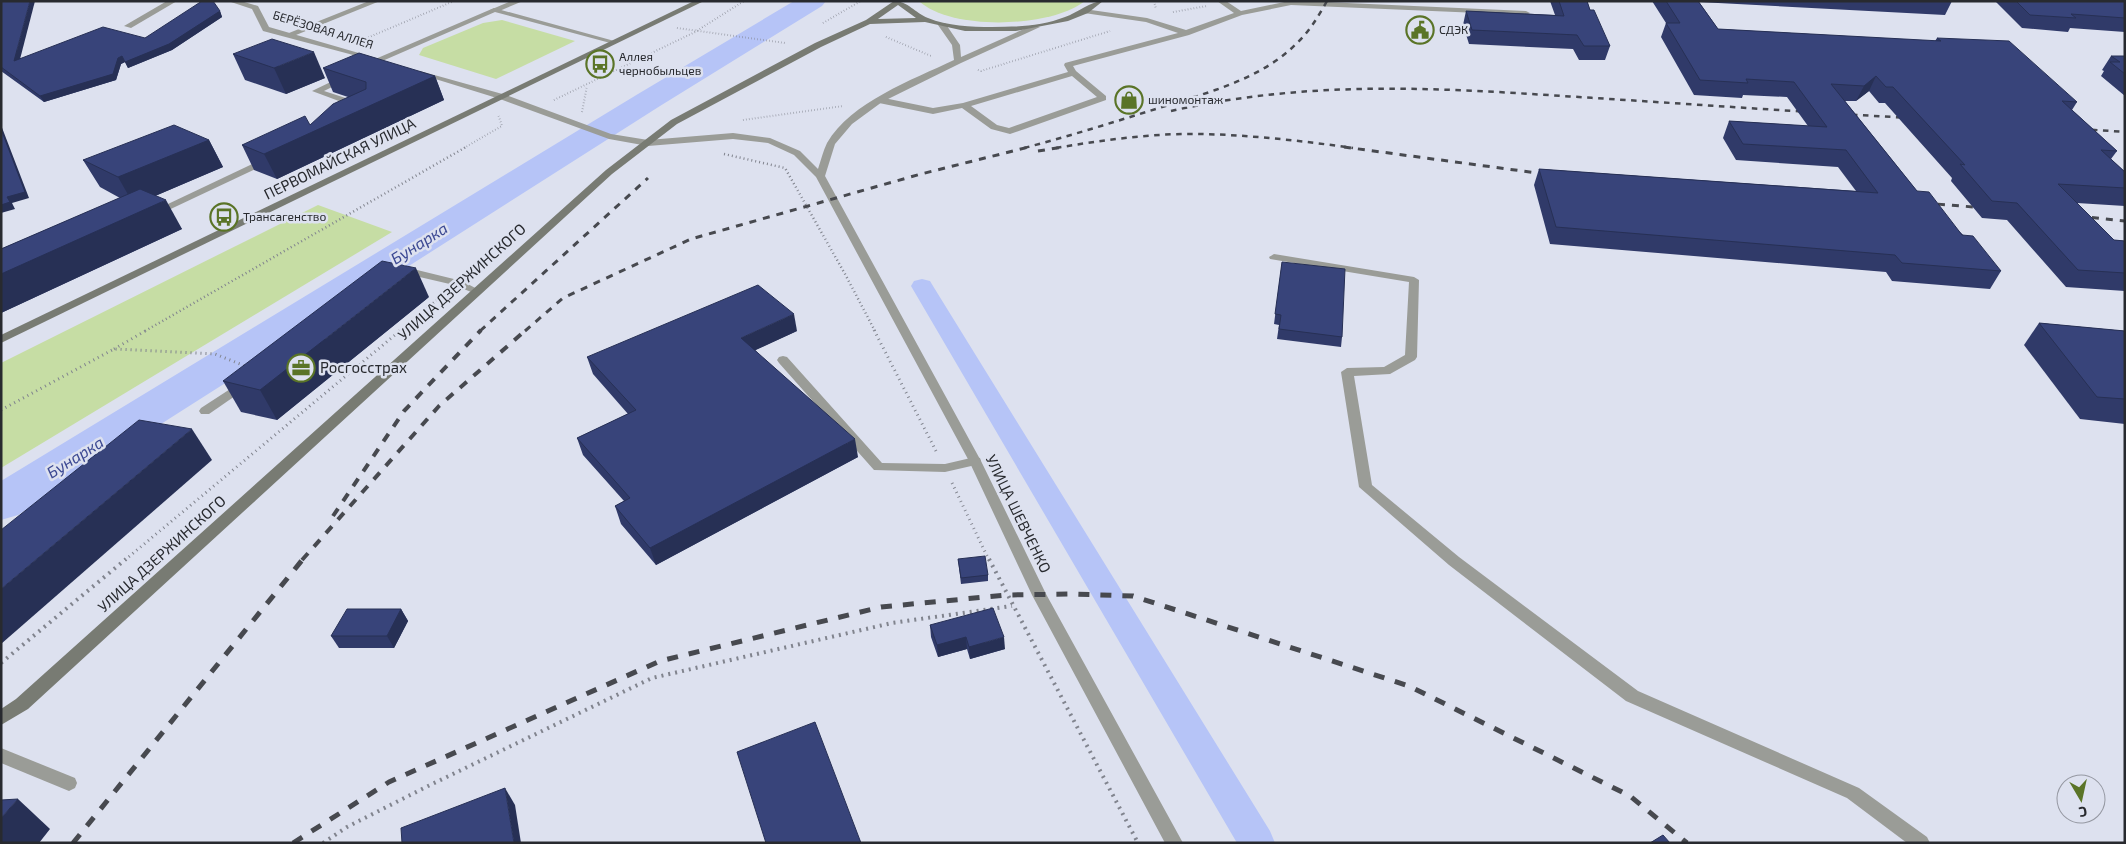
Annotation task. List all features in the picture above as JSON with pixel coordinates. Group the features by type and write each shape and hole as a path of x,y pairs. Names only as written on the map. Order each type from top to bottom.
{"main road":[{"path":"614,42 700,1"},
{"path":"869,22 898,1 925,20"},
{"path":"869,22 925,20 942,25 985,31 1036,27 1087,11 1099,1"},
{"name":"УЛИЦА ДЗЕРЖИНСКОГО","path":"1,718 22,704 609,172 674,122 818,45 869,22"},
{"name":"ПЕРВОМАЙСКАЯ УЛИЦА","path":"1,340 614,42"}],"street":[{"path":"128,26 173,1"},
{"name":"БЕРЁЗОВАЯ АЛЛЕЯ","path":"232,1 255,8 266,29 384,62"},
{"path":"288,35 376,1"},
{"path":"494,10 498,1"},
{"path":"366,69 494,10 519,1"},
{"path":"1222,2 1240,13"},
{"path":"964,105 994,127 1010,131 1102,98 1073,73 1068,65 1186,33 1240,13 1291,3 1526,13"},
{"path":"494,10 614,42"},
{"path":"1087,11 1147,20 1186,33"},
{"path":"942,25 956,45 958,61"},
{"path":"820,176 831,144 850,122 879,100 958,61 1036,27"},
{"path":"410,70 503,97"},
{"path":"879,100 933,111 964,105 1073,73"},
{"path":"350,76 316,91 372,110"},
{"name":"УЛИЦА ШЕВЧЕНКО","path":"503,97 577,121 609,136 648,142 733,136 770,141 798,153 820,176 975,461 1039,595 1174,843"},
{"path":"143,218 275,156"},
{"path":"1274,256 1414,280 1411,357 1386,371 1347,372 1366,487 1454,561 1632,696 1854,793 1921,843"},
{"path":"393,282 409,271 458,283 476,291"},
{"path":"783,360 879,467 945,468 975,461"},
{"path":"205,410 252,378"},
{"path":"1,755 69,783"}],"path":[{"path":"340,49 454,1"},
{"path":"552,101 587,86 695,32 744,1"},
{"path":"1167,13 1222,2"},
{"path":"725,34 785,44"},
{"path":"577,121 587,86"},
{"path":"740,120 847,105"},
{"path":"1,410 114,349 502,126 497,111"},
{"path":"114,349 216,354 243,365"},
{"path":"322,843 347,827 426,786 652,678 892,623 1012,606"}],"green space":[{"path":"919,1 1085,1 1069,10 1049,17 1026,21 1001,22 977,21 954,17 934,11"},
{"path":"502,20 575,41 496,79 419,55 423,48 483,23"},
{"path":"318,205 392,232 1,468 1,363"}],"building":[{"path":"1,1 30,1 14,61 103,27 145,38 202,1 213,1 220,11 169,44 125,62 122,56 118,58 113,74 40,96 1,67"},
{"path":"1559,1 1587,1 1590,10 1594,10 1610,46 1584,46 1577,35 1472,30 1466,11 1564,16"},
{"path":"1666,1 1698,1 1718,29 1941,41 1937,38 2009,41 2077,102 2062,101 2117,151 2101,150 2125,172 2125,188 2058,184 2114,240 2125,241 2125,273 2078,270 2017,203 1992,201 1960,164 1965,165 1893,87 1886,87 1876,76 1864,86 1831,84 1917,191 1929,192 1962,235 1973,236 2001,271 1902,263 1895,255 1556,227 1539,169 1878,193 1846,150 1743,144 1729,121 1827,127 1794,82 1746,79 1748,83 1700,80 1666,23 1680,23"},
{"path":"2016,1 2125,1 2125,18 2071,14 2076,18 2030,15"},
{"path":"272,39 314,52 274,68 233,54"},
{"path":"359,53 435,76 264,154 242,145 305,116 310,125 333,104 366,89 366,82 323,68"},
{"path":"2111,56 2125,56 2125,74 2110,62 2120,62"},
{"path":"174,125 209,140 118,177 83,160"},
{"path":"1,129 25,192 7,197 10,202 1,205"},
{"path":"140,189 166,200 1,274 1,249"},
{"path":"382,261 416,268 260,390 223,381"},
{"path":"1282,262 1345,269 1342,337 1279,329 1281,315 1275,314"},
{"path":"758,285 794,314 741,338 855,439 650,548 615,506 630,498 577,438 636,410 587,357"},
{"path":"2039,323 2125,331 2125,399 2097,397"},
{"path":"139,420 192,429 1,589 1,530"},
{"path":"985,556 988,575 961,578 958,559"},
{"path":"993,608 1004,637 969,647 966,637 937,645 930,625"},
{"path":"347,609 401,609 387,636 331,636"},
{"path":"815,722 861,843 766,843 737,752"},
{"path":"505,788 514,843 402,843 401,828"},
{"path":"18,799 1,818 1,800"},
{"path":"1663,835 1670,843 1650,843"}],"waterway":[{"name":"Бунарка","path":"1,503 649,100 813,1"},
{"path":"922,286 1257,843"}],"railway":[{"path":"1024,148 1195,97 1249,76 1266,67 1296,44 1313,24 1327,1"},
{"path":"1171,111 1220,101 1269,95 1317,91 1414,89 1463,90 1811,112"},
{"path":"1841,114 1911,118"},
{"path":"2081,129 2125,132"},
{"path":"1056,148 1128,138 1183,134 1258,137 1353,148"},
{"path":"525,331 563,298 691,239 921,174 1029,147"},
{"path":"1038,151 1063,147"},
{"path":"1344,147 1552,175"},
{"path":"480,331 648,178"},
{"path":"1924,203 1986,208"},
{"path":"2078,216 2125,221"},
{"path":"302,560 439,406 526,330"},
{"path":"333,516 404,411 480,331"},
{"path":"73,843 303,559"},
{"path":"293,843 389,782 660,661 881,607 1006,595 1072,594 1133,596 1409,686 1630,796 1687,843"}],"place":[{"name":"СДЭК","path":"1420,30"},
{"name":"Аллея чернобыльцев","path":"600,64"},
{"name":"шиномонтаж","path":"1129,100"},
{"name":"Трансагенство","path":"224,217"},
{"name":"Росгосстрах","path":"301,368"}]}
